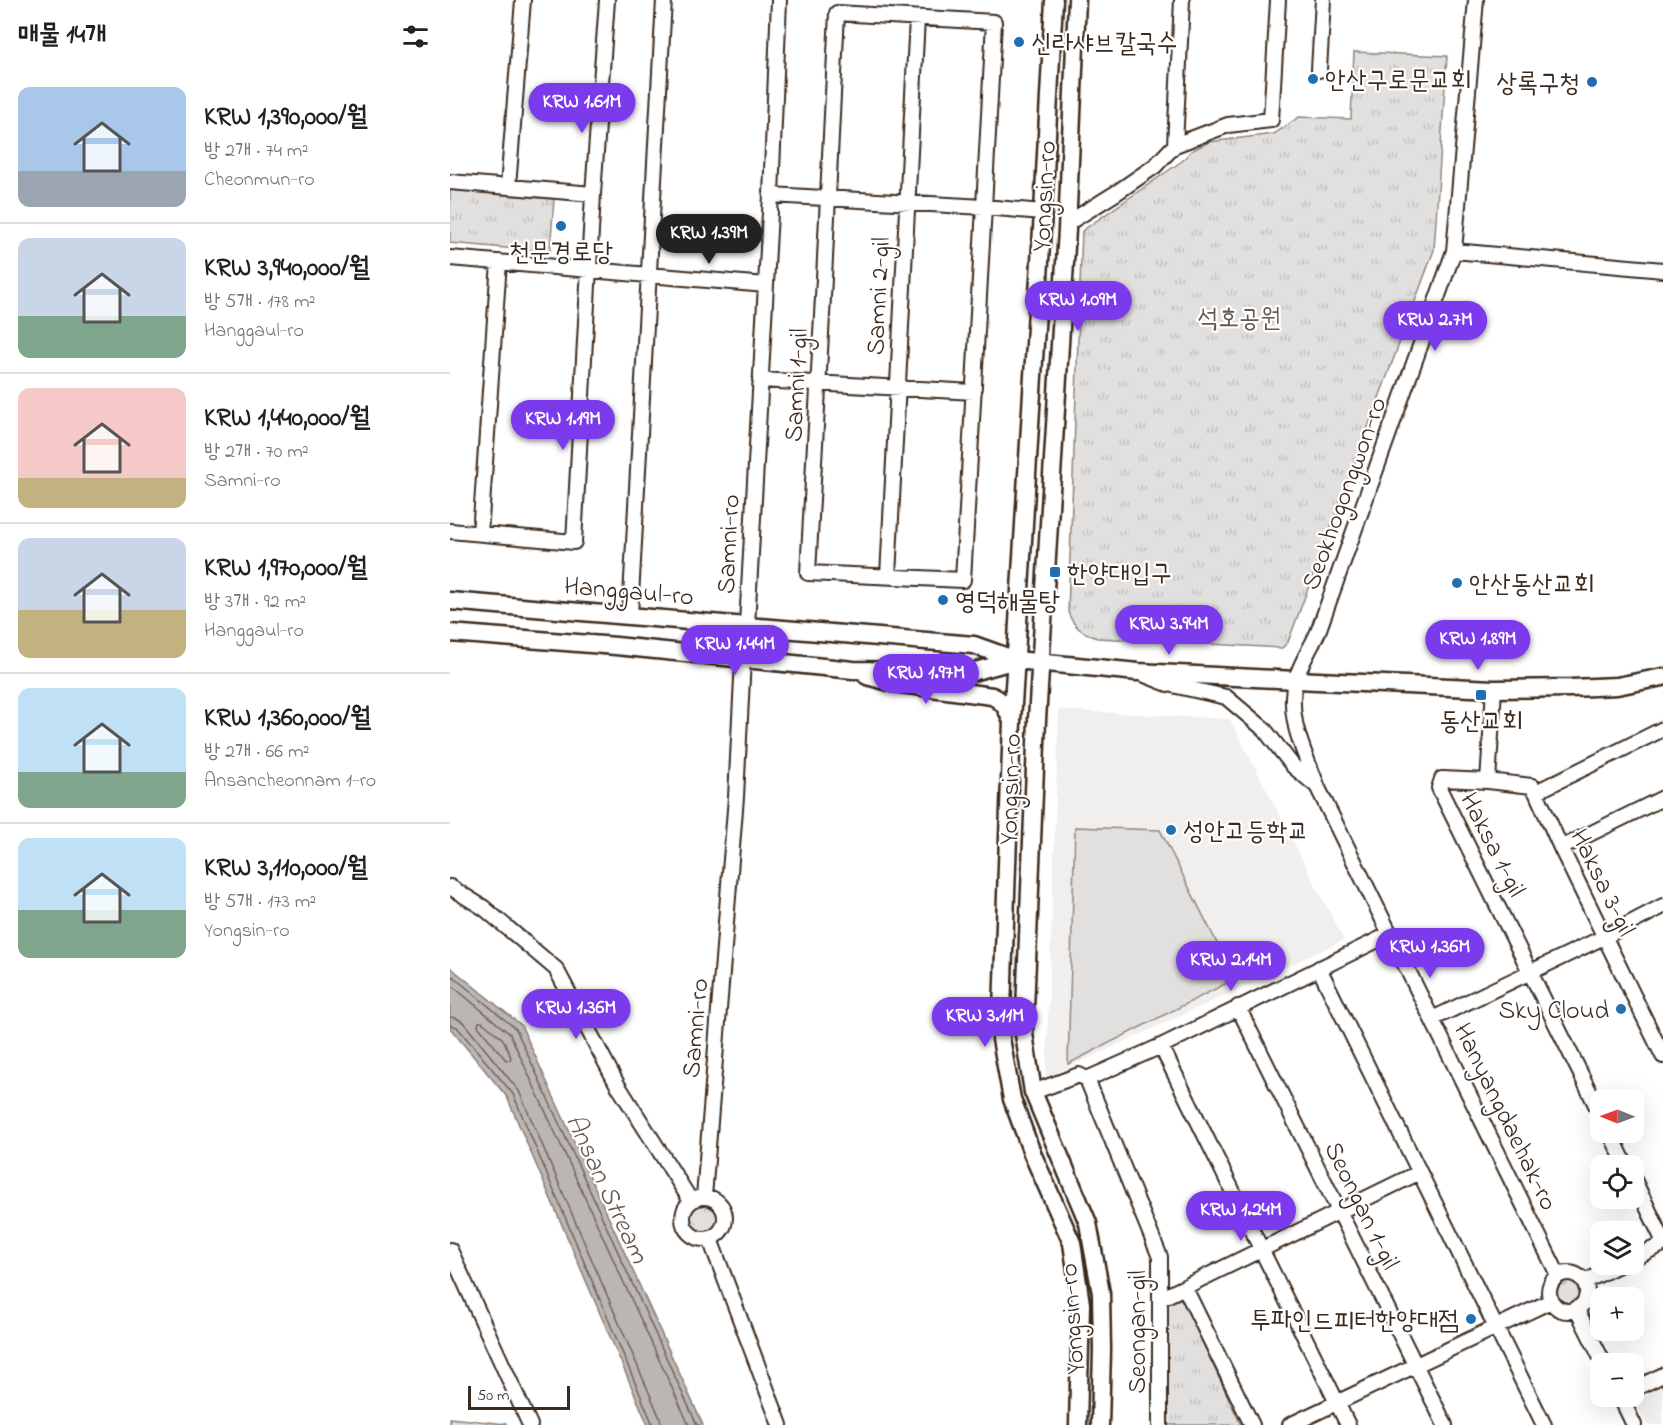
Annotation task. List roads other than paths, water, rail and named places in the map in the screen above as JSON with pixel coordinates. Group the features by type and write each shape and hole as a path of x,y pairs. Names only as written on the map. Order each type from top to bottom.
{"main road":[{"name":"Yongsin-ro","path":"1054,0 1012,721 1001,1039 1012,1099 1032,1153 1072,1243 1081,1304 1078,1425"},
{"name":"Yongsin-ro","path":"1077,0 1068,222 1041,662 1024,1034 1033,1092 1088,1223 1101,1293 1100,1425"},
{"name":"Hanggaul-ro","path":"450,601 974,645 1016,660 1138,672 1494,688 1617,686 1663,677"},
{"name":"Hanggaul-ro","path":"450,633 853,670 972,672 1016,660"},
{"path":"853,670 894,683 992,696 1000,699 1005,705 1012,721"}],"street":[{"path":"508,187 523,0"},
{"path":"450,531 574,542 593,194 607,0"},
{"path":"630,615 664,0"},
{"name":"Samni-ro","path":"698,1199 736,797 742,659 747,625 771,195 779,0"},
{"path":"1175,145 1182,0"},
{"path":"1068,222 1155,166 1175,145 1228,125 1271,120 1278,0"},
{"path":"1319,70 1323,0"},
{"name":"Seokhogongwon-ro","path":"1296,680 1318,632 1454,251 1476,0"},
{"name":"Samni 1-gil","path":"837,13 993,22 963,579 808,573 828,198 837,13"},
{"name":"Samni 2-gil","path":"888,576 917,18"},
{"path":"450,182 593,194"},
{"path":"771,195 1043,212"},
{"path":"1454,251 1663,270"},
{"path":"450,258 650,277 766,285"},
{"path":"480,534 499,262"},
{"path":"760,380 974,392"},
{"path":"1138,672 1168,684 1226,697 1264,729 1293,766 1318,788"},
{"name":"Hanyangdaehak-ro","path":"1296,680 1293,716 1318,788 1558,1275"},
{"path":"1488,781 1494,688"},
{"path":"1536,792 1663,729"},
{"name":"Haksa 1-gil","path":"1536,792 1532,786 1442,779 1439,788 1590,1093"},
{"name":"Haksa 3-gil","path":"1536,792 1663,1056"},
{"path":"1561,848 1663,798"},
{"path":"450,887 484,908 556,969 617,1084 698,1199"},
{"path":"1432,1019 1604,937 1663,906"},
{"path":"1033,1092 1079,1075 1087,1079 1161,1046 1390,934"},
{"path":"1318,968 1544,1425"},
{"name":"Seongan 1-gil","path":"1238,1007 1445,1425"},
{"path":"1161,1046 1348,1425"},
{"name":"Seongan-gil","path":"1087,1079 1160,1257 1160,1425"},
{"path":"1160,1299 1418,1173"},
{"path":"698,1199 718,1201 725,1213 724,1226 716,1236 710,1239 696,1238 686,1230 684,1210 698,1199"},
{"path":"1644,1201 1663,1242 1644,1252"},
{"path":"710,1239 780,1425"},
{"path":"450,1250 530,1425"},
{"path":"1570,1273 1584,1282 1586,1294 1581,1305 1576,1308 1565,1310 1551,1301 1549,1295 1551,1284 1558,1275 1570,1273"},
{"path":"1584,1282 1598,1275"},
{"path":"1185,1288 1252,1425"},
{"path":"1290,1425 1551,1301"},
{"path":"1576,1308 1598,1353"},
{"path":"1644,1384 1663,1375"},
{"path":"1625,1407 1634,1425"}],"water":[{"path":"450,967 521,1025 703,1425 648,1425 507,1097 450,1028"}],"place":[{"name":"신라샤브칼국수","path":"1019,42"},
{"name":"안산구로문교회","path":"1313,79"},
{"name":"상록구청","path":"1592,82"},
{"name":"천문경로당","path":"561,226"},
{"name":"한양대입구","path":"1055,572"},
{"name":"안산동산교회","path":"1457,583"},
{"name":"영덕해물탕","path":"943,600"},
{"name":"동산교회","path":"1481,695"},
{"name":"성안고등학교","path":"1171,830"},
{"name":"Sky Cloud","path":"1621,1009"},
{"name":"투파인드피터한양대점","path":"1471,1319"}],"park label":[{"name":"석호공원","path":"1239,317"}],"water label":[{"name":"Ansan Stream","path":"608,1188"}]}
